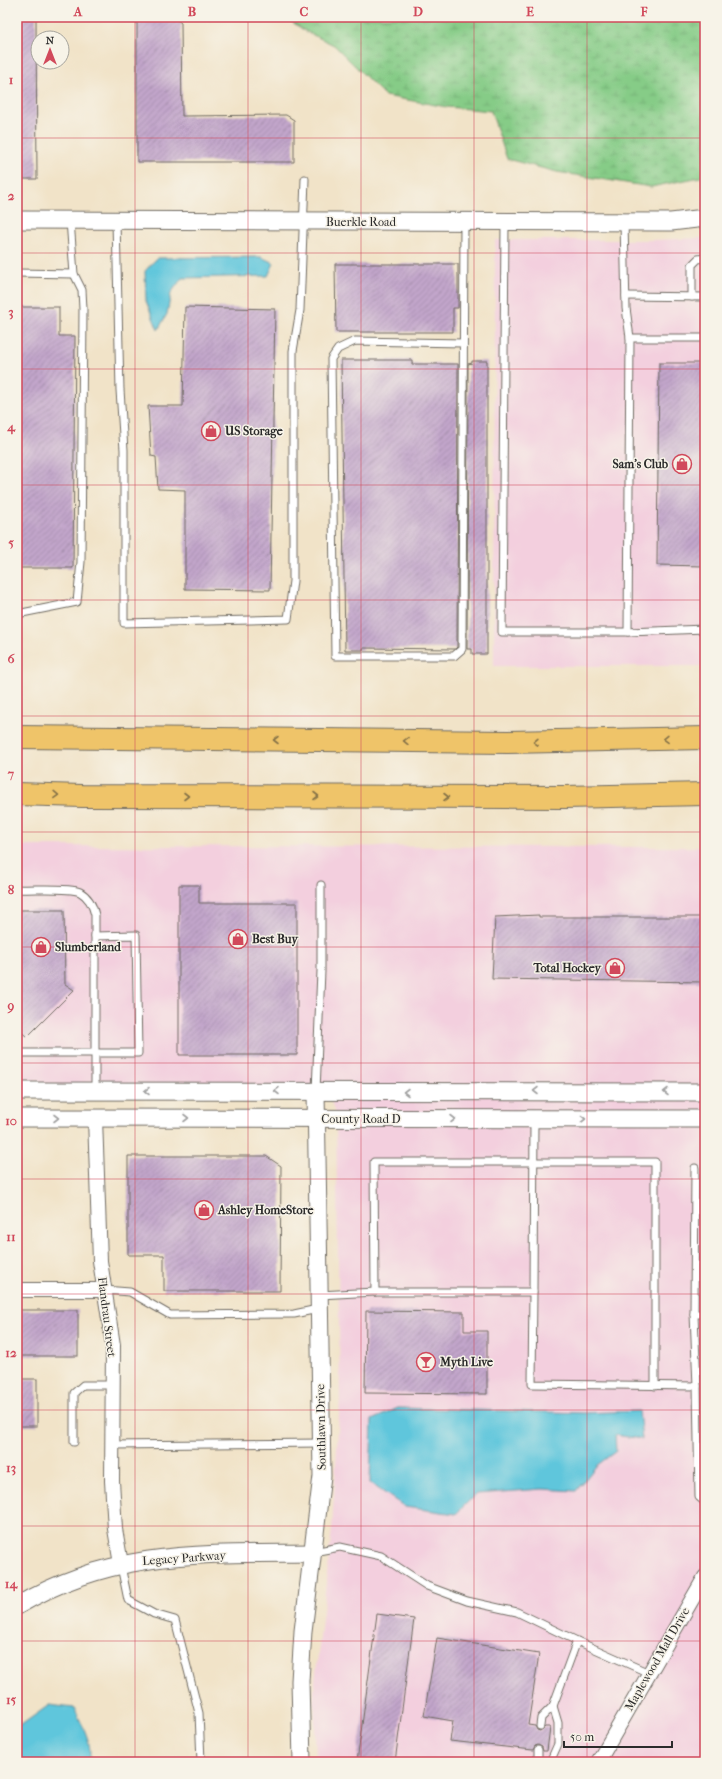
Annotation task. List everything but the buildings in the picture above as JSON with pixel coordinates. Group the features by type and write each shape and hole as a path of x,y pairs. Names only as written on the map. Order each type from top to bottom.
{"highway":[{"path":"17,737 508,742 705,738"},
{"path":"17,794 90,796 564,797 705,794"},
{"path":"564,797 705,806"}],"street":[{"name":"Buerkle Road","path":"17,220 671,222 705,218"},
{"path":"17,1091 705,1092"},
{"name":"Southlawn Drive","path":"302,1762 300,1681 303,1631 321,1483 316,1092"},
{"name":"County Road D","path":"17,1118 705,1119"},
{"name":"Flandrau Street","path":"95,1118 100,1261 113,1345 112,1445 114,1517 121,1564"},
{"path":"17,1290 104,1290"},
{"name":"Legacy Parkway","path":"17,1606 63,1583 121,1564 181,1555 312,1552"},
{"name":"Maplewood Mall Drive","path":"598,1762 705,1577"}],"lane":[{"path":"116,221 120,390 124,450 124,623 288,619 293,581 293,351 300,310 305,179"},
{"path":"17,614 77,602 81,562 83,309 82,290 74,274 70,220"},
{"path":"463,343 355,341 338,350 331,359 335,656 454,656 462,649 464,222"},
{"path":"505,222 502,632 628,632 705,629"},
{"path":"624,222 626,296 630,338 628,632"},
{"path":"692,297 692,265 698,258 705,258"},
{"path":"17,273 74,274"},
{"path":"626,296 705,297"},
{"path":"630,338 705,338"},
{"path":"316,1092 322,971 321,885"},
{"path":"17,890 71,890 80,892 92,905 95,915 96,1091"},
{"path":"17,1053 138,1053 136,935 95,936"},
{"path":"534,1119 532,1384 697,1386"},
{"path":"375,1292 374,1162 655,1162 655,1386"},
{"path":"695,1168 694,1314 699,1497 705,1502"},
{"path":"104,1290 130,1292 170,1315 294,1314 318,1302 375,1292 533,1292"},
{"path":"694,1314 705,1314"},
{"path":"74,1442 74,1393 83,1385 112,1385"},
{"path":"112,1445 321,1443"},
{"path":"699,1482 705,1477"},
{"path":"312,1552 340,1548 381,1556 427,1586 468,1601 517,1612 649,1673"},
{"path":"121,1564 128,1600 154,1614 175,1620 199,1713 201,1762"},
{"path":"540,1726 541,1718 553,1706 577,1641"},
{"path":"550,1762 558,1744 558,1723 553,1706"},
{"path":"538,1750 538,1762"}],"shaded area":[{"path":"705,238 705,666 494,666 495,240 652,240"},
{"path":"17,846 705,847 705,1762 316,1762 314,1691 332,1529 340,1398 336,1118 329,1093 17,1092"}],"green space":[{"path":"285,17 705,17 705,176 651,187 557,172 507,159 491,111 447,107 385,96 334,45 305,31"}],"water":[{"path":"261,257 274,263 268,276 182,278 171,293 167,314 158,330 146,301 145,271 157,258"},
{"path":"398,1408 584,1413 639,1411 642,1439 615,1435 616,1451 596,1466 576,1491 542,1489 476,1494 456,1514 405,1507 370,1483 372,1420"},
{"path":"49,1705 74,1708 83,1727 90,1749 88,1762 17,1762 17,1728"}],"place":[{"name":"US Storage","path":"211,431"},
{"name":"Sam's Club","path":"682,464"},
{"name":"Best Buy","path":"238,939"},
{"name":"Slumberland","path":"41,947"},
{"name":"Total Hockey","path":"615,968"},
{"name":"Ashley HomeStore","path":"204,1210"},
{"name":"Myth Live","path":"426,1362"}]}
